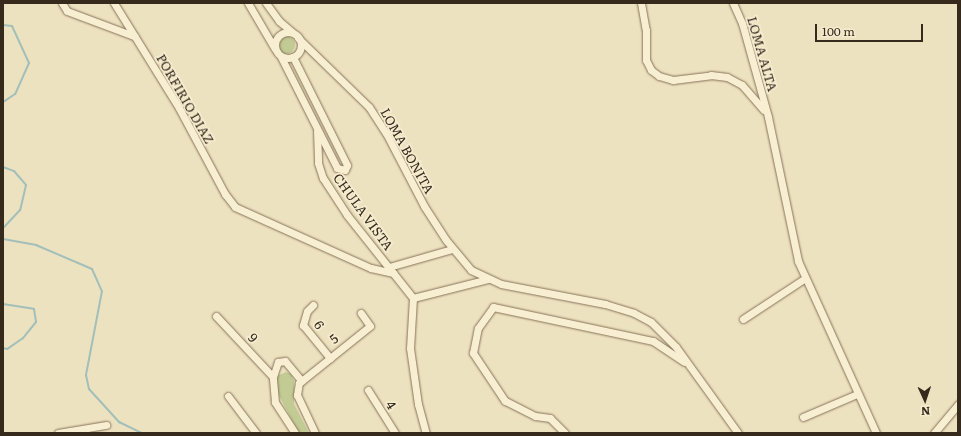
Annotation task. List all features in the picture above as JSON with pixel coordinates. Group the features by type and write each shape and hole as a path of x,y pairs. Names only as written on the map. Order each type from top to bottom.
{"street":[{"path":"62,3 67,11 134,36"},
{"name":"PORFIRIO DIAZ","path":"114,3 235,207 371,268 391,270"},
{"path":"248,3 281,57 337,168 345,170 347,165 293,57"},
{"path":"266,3 279,21 298,38 300,47 293,57"},
{"name":"LOMA ALTA","path":"641,3 646,30 646,60 651,70 659,76 673,80 711,75 728,77 742,85 766,112"},
{"name":"LOMA ALTA","path":"733,3 742,23 780,164 798,261 804,279 876,433"},
{"path":"276,50 275,41 280,34 292,32"},
{"name":"LOMA BONITA","path":"298,38 368,107 386,133 424,206 452,249 472,270 501,284 605,304 634,313 666,334 738,433"},
{"path":"281,57 293,57"},
{"name":"CHULA VISTA","path":"317,130 318,163 323,178 347,215 413,298"},
{"path":"391,270 452,249"},
{"path":"426,433 416,396 410,348 413,298 488,279"},
{"path":"743,319 804,279"},
{"name":"6","path":"313,305 306,311 303,325 330,358"},
{"path":"565,433 550,418 535,416 505,401 473,353 478,328 493,307 653,341 688,364"},
{"name":"5","path":"302,381 370,326 361,313"},
{"name":"9","path":"216,316 273,377"},
{"path":"295,433 275,402 273,377 282,360 302,381 297,395 316,433"},
{"name":"4","path":"368,390 395,433"},
{"path":"803,416 857,394"},
{"path":"228,396 256,433"},
{"path":"934,433 958,404"},
{"path":"58,433 106,425"}],"green space":[{"path":"286,36 292,39 295,45 292,51 286,54 280,51 277,45 280,39"},
{"path":"286,372 291,374 294,381 294,404 309,433 299,433 277,392 277,376"}],"waterway":[{"path":"3,25 12,26 29,63 15,94 3,102"},
{"path":"3,167 14,171 26,185 20,210 3,228"},
{"path":"3,239 36,245 92,269 102,291 86,375 89,389 119,422 142,433"},
{"path":"3,304 34,309 36,322 23,338 7,349 3,348"}]}
